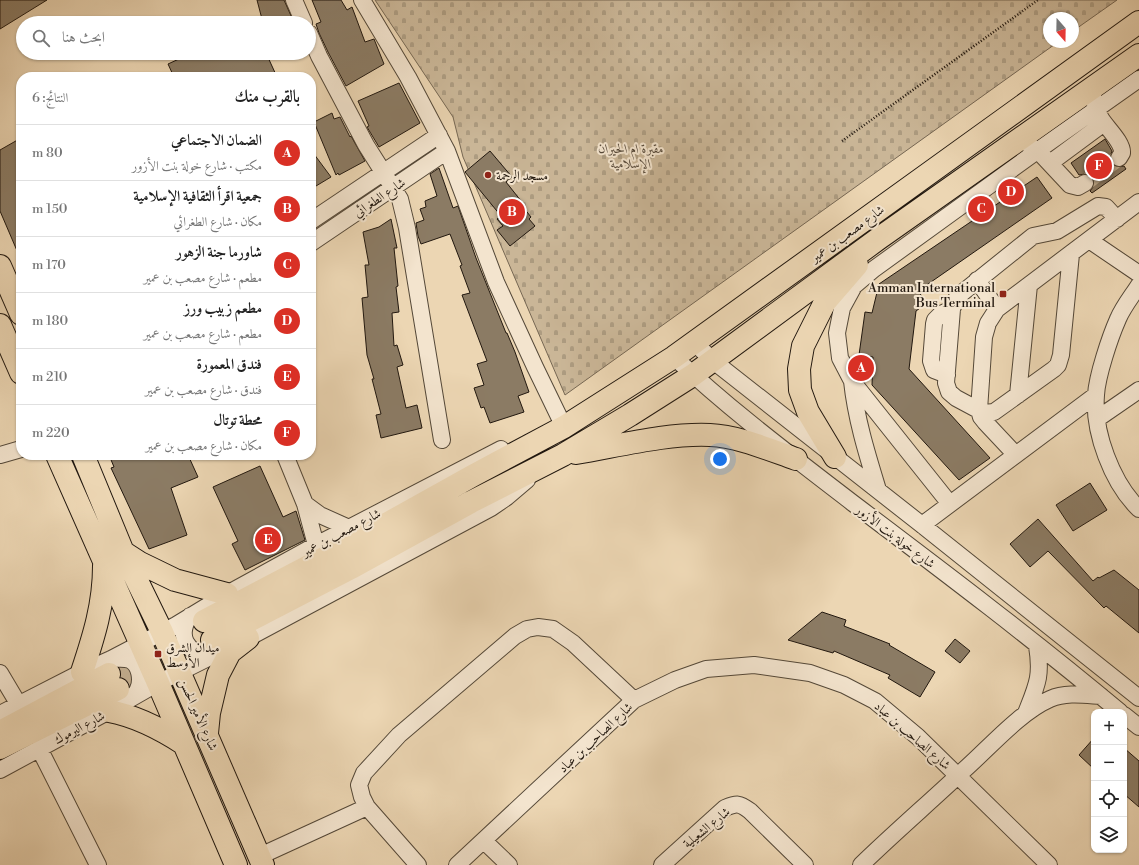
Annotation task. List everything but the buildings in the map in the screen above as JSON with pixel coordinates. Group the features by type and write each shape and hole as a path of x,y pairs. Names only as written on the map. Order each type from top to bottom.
{"highway":[{"name":"شارع مصعب بن عمير","path":"204,634 346,547 556,431 674,357 1139,22"},
{"name":"شارع مصعب بن عمير","path":"204,634 344,572 556,458 630,415 693,375 878,239 1028,145 1094,86 1139,55"},
{"path":"835,457 808,412 800,390 799,369 803,346 825,302 878,239"},
{"path":"0,266 16,303"},
{"path":"0,325 16,362"},
{"path":"556,458 668,437 710,435 748,442 796,459"},
{"name":"شارع الأمير الحسن","path":"60,460 114,556 162,632 262,861"},
{"name":"شارع الأمير الحسن","path":"85,460 140,644 236,865"},
{"path":"82,672 96,629 104,581 114,556 140,563 175,580 227,594"},
{"path":"207,733 209,713 218,675 230,652 248,638"},
{"name":"شارع اليرموك","path":"0,732 118,680"},
{"name":"شارع اليرموك","path":"0,748 118,680"},
{"path":"109,711 120,713 166,732 184,744"}],"street":[{"path":"294,0 301,16"},
{"path":"362,0 408,76 447,151 496,282 535,367 556,431"},
{"path":"316,47 344,104 382,172 400,199 407,228 442,440"},
{"path":"1050,163 1139,79"},
{"path":"1094,86 1094,96 1100,116 1121,146 1122,153 1118,158"},
{"path":"950,504 852,381 840,358 837,333 842,308 854,286 1028,145 1100,116"},
{"name":"شارع الطغرائي","path":"316,218 438,135"},
{"path":"1028,145 1050,163 1070,185 1078,187 1085,183"},
{"name":"شارع الطغرائي","path":"316,240 447,151"},
{"path":"1016,455 985,422 981,417 979,410 984,337 988,323 997,309 1139,202"},
{"path":"1070,254 1060,360 1054,369 994,412 984,413 949,392 946,384 952,309 957,297 1033,236 1057,231 1098,206 1106,207 1117,219"},
{"path":"1089,240 1139,274"},
{"path":"977,280 997,309"},
{"path":"1018,395 1029,285"},
{"path":"1139,285 1118,318 1100,372 1096,395 1097,419 1101,441 1109,464 1120,485 1139,509"},
{"name":"شارع خولة بنت الأزور","path":"694,342 712,360 1139,698"},
{"name":"شارع خولة بنت الأزور","path":"674,357 693,375 796,459 975,596 1116,709"},
{"path":"852,381 860,433 878,490"},
{"path":"1097,419 1139,390"},
{"path":"922,525 1096,395"},
{"name":"شارع مصعب بن عمير","path":"158,683 180,672 227,594 316,545 501,449 528,438 556,431"},
{"path":"0,455 16,450"},
{"name":"شارع مصعب بن عمير","path":"140,644 162,632 248,638 491,508 556,458"},
{"path":"287,460 305,504 316,545"},
{"path":"305,504 326,518 349,528"},
{"path":"418,865 367,807 359,786 364,773 399,736 515,636 527,629 538,627 553,629 573,643 634,700"},
{"name":"شارع اليرموك","path":"0,770 109,711 118,680 140,644"},
{"path":"1026,713 1039,680 1040,663 1037,646"},
{"name":"شارع الصاحب بن عباد","path":"457,865 634,700 675,680 706,669 754,665 810,673 844,685 875,701 918,737 959,775 1049,865"},
{"name":"شارع اليرموك","path":"0,714 82,672 118,680 158,683"},
{"path":"0,673 19,704"},
{"path":"862,865 890,837 1026,713 1049,699 1059,696 1074,694 1101,696"},
{"path":"1127,717 1139,727"},
{"path":"39,748 98,865"},
{"name":"شارع الشعيلية","path":"662,865 725,808 736,804 742,805 750,811 805,865"},
{"path":"262,861 367,807"},
{"path":"484,841 509,865"}],"path":[{"path":"842,141 1038,0"}],"green space":[{"name":"مقبرة ام الحيران الإسلامية","path":"375,0 1117,0 1079,27 1079,12 1043,12 1043,48 1050,48 565,395 463,157 453,117"}],"tunnel":[{"path":"1085,183 1119,158"},
{"path":"109,674 204,621"},
{"path":"118,689 212,640"}],"place":[{"name":"محطة توتال","path":"1099,166"},
{"name":"مسجد الرحمة","path":"488,175"},
{"name":"مطعم زبيب ورز","path":"1011,192"},
{"name":"شاورما جنة الزهور","path":"981,209"},
{"name":"جمعية اقرأ الثقافية الإسلامية","path":"512,212"},
{"name":"Amman International Bus Terminal","path":"1003,294"},
{"name":"الضمان الاجتماعي","path":"861,368"},
{"name":"فندق المعمورة","path":"268,540"},
{"name":"ميدان الشرق الأوسط","path":"158,654"}]}
